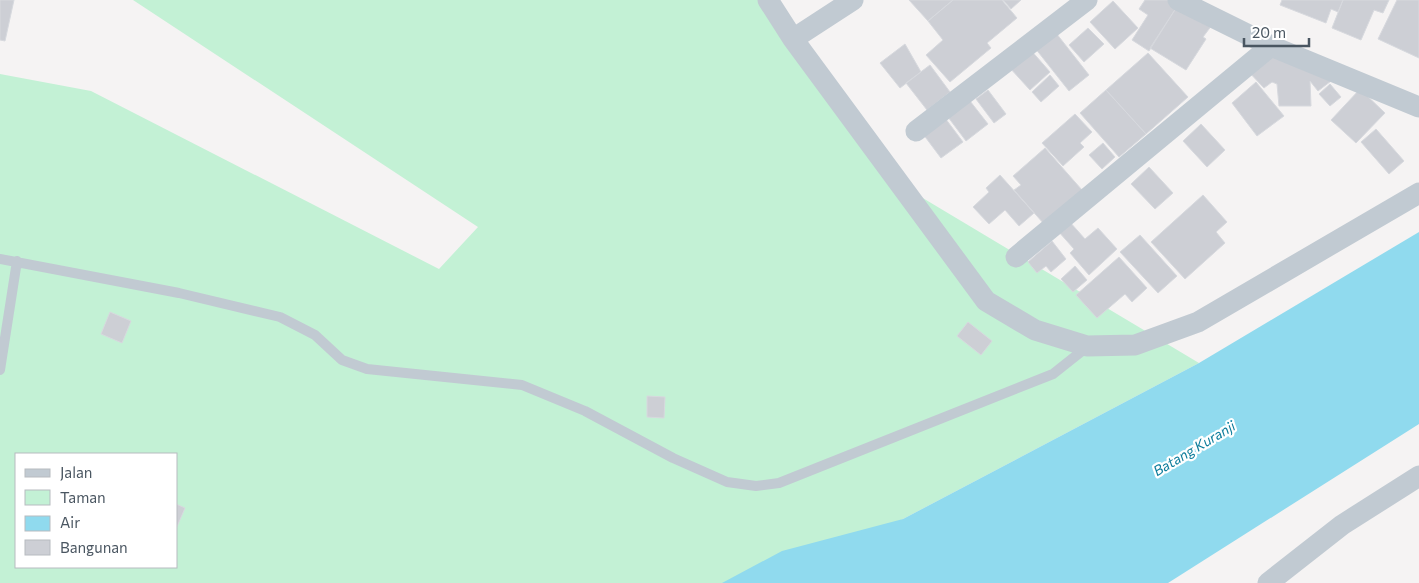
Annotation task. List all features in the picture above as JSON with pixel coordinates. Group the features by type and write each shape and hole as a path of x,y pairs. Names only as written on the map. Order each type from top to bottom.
{"street":[{"path":"768,0 793,39 986,301 1035,330 1087,346 1134,345 1198,322 1419,193"},
{"path":"793,39 853,0"},
{"path":"916,131 1087,0"},
{"path":"1178,0 1271,46 1419,107"},
{"path":"1016,257 1271,46"},
{"path":"1268,583 1342,525 1419,476"}],"lane":[{"path":"0,259 179,293 280,317 315,335 342,360 368,369 522,386 585,411 673,458 727,482 756,486 778,483 1053,374 1087,346"},
{"path":"0,370 17,261"}],"green space":[{"path":"133,0 773,0 896,182 1199,363 903,519 771,583 0,583 0,74 91,91 439,269 478,227"}],"water":[{"name":"Batang Kuranji","path":"1419,232 1419,424 1168,583 722,583 782,551 903,519 1199,363"}],"building":[{"path":"0,0 14,0 5,41 0,40"},
{"path":"909,0 953,0 928,21"},
{"path":"953,0 1002,0 1017,18 987,43 991,48 950,82 926,55 943,40 928,21"},
{"path":"1003,0 1021,0 1011,9"},
{"path":"1145,0 1169,0 1178,5 1149,51 1132,40 1148,15 1139,9"},
{"path":"1282,0 1343,0 1338,12 1331,9 1326,23 1280,5"},
{"path":"1343,0 1389,0 1383,13 1374,10 1361,40 1332,28"},
{"path":"1397,0 1419,0 1419,58 1378,39"},
{"path":"1113,1 1138,28 1115,49 1090,22"},
{"path":"1178,5 1212,25 1203,37 1206,39 1186,70 1150,48"},
{"path":"1088,28 1104,44 1084,62 1069,45"},
{"path":"1056,33 1089,75 1069,91 1035,48"},
{"path":"905,44 921,72 900,88 880,63"},
{"path":"1029,48 1050,72 1030,90 1009,67"},
{"path":"1148,53 1188,97 1146,134 1106,90"},
{"path":"1264,53 1331,81 1318,91 1310,81 1311,106 1279,106 1277,84 1272,82 1264,88 1246,69"},
{"path":"930,65 950,92 927,110 906,83"},
{"path":"1050,75 1059,86 1041,102 1032,92"},
{"path":"1256,82 1284,116 1257,136 1232,103"},
{"path":"1330,84 1341,97 1330,106 1319,94"},
{"path":"1360,89 1385,113 1356,143 1331,120"},
{"path":"988,90 1006,114 994,123 976,99"},
{"path":"1106,90 1146,134 1119,157 1080,113"},
{"path":"970,101 988,124 966,141 948,117"},
{"path":"1075,114 1092,132 1080,143 1084,147 1063,166 1042,143"},
{"path":"945,118 963,142 941,158 923,134"},
{"path":"1201,124 1225,150 1207,167 1183,141"},
{"path":"1376,129 1404,161 1389,174 1361,142"},
{"path":"1103,143 1115,157 1102,169 1089,155"},
{"path":"1045,148 1082,190 1044,224 1014,190 1021,185 1013,176"},
{"path":"1149,167 1173,193 1155,209 1131,184"},
{"path":"1000,175 1034,213 1019,226 1005,210 989,224 973,207 989,192 986,188"},
{"path":"1203,195 1227,222 1216,232 1225,243 1185,279 1151,242"},
{"path":"1069,221 1085,239 1098,228 1117,249 1089,275 1070,253 1074,249 1058,231"},
{"path":"1140,235 1177,276 1158,293 1120,252"},
{"path":"1052,241 1066,259 1051,272 1046,266 1037,273 1028,262"},
{"path":"1119,257 1147,288 1132,302 1125,294 1097,318 1076,295"},
{"path":"1075,266 1087,280 1073,292 1061,279"},
{"path":"110,312 131,321 122,343 101,334"},
{"path":"968,322 992,341 981,355 957,336"},
{"path":"647,396 665,397 664,418 647,417"},
{"path":"178,505 185,508 178,524"}]}
